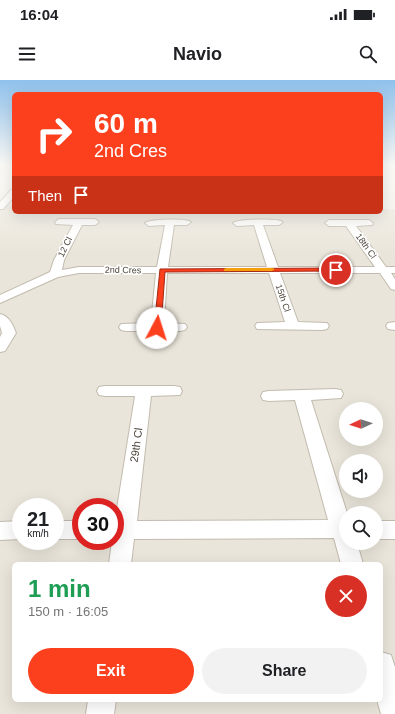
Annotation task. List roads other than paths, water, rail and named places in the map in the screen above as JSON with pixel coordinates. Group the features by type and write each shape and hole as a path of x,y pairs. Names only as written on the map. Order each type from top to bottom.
{"street":[{"path":"0,207 12,195"},
{"path":"59,222 95,222"},
{"name":"12 Cl","path":"55,274 59,260 79,222"},
{"path":"149,222 187,222"},
{"path":"157,328 162,271 170,222"},
{"name":"15th Cl","path":"258,222 293,326"},
{"path":"236,223 279,222"},
{"path":"329,223 369,223"},
{"name":"18th Cl","path":"349,223 395,286"},
{"name":"2nd Cres","path":"0,299 55,274 79,270 395,270"},
{"path":"0,318 6,324 9,333 0,348"},
{"path":"262,326 322,326"},
{"path":"126,327 180,327"},
{"path":"105,391 174,391"},
{"name":"29th Cl","path":"124,507 144,391"},
{"path":"269,396 335,394"},
{"path":"302,395 339,514"},
{"path":"0,531 12,530"},
{"path":"124,530 339,530"},
{"path":"383,530 395,530"},
{"name":"29th Cl","path":"120,550 120,562"},
{"path":"349,550 352,562"},
{"path":"383,672 395,713"},
{"path":"100,714 102,702"}]}
